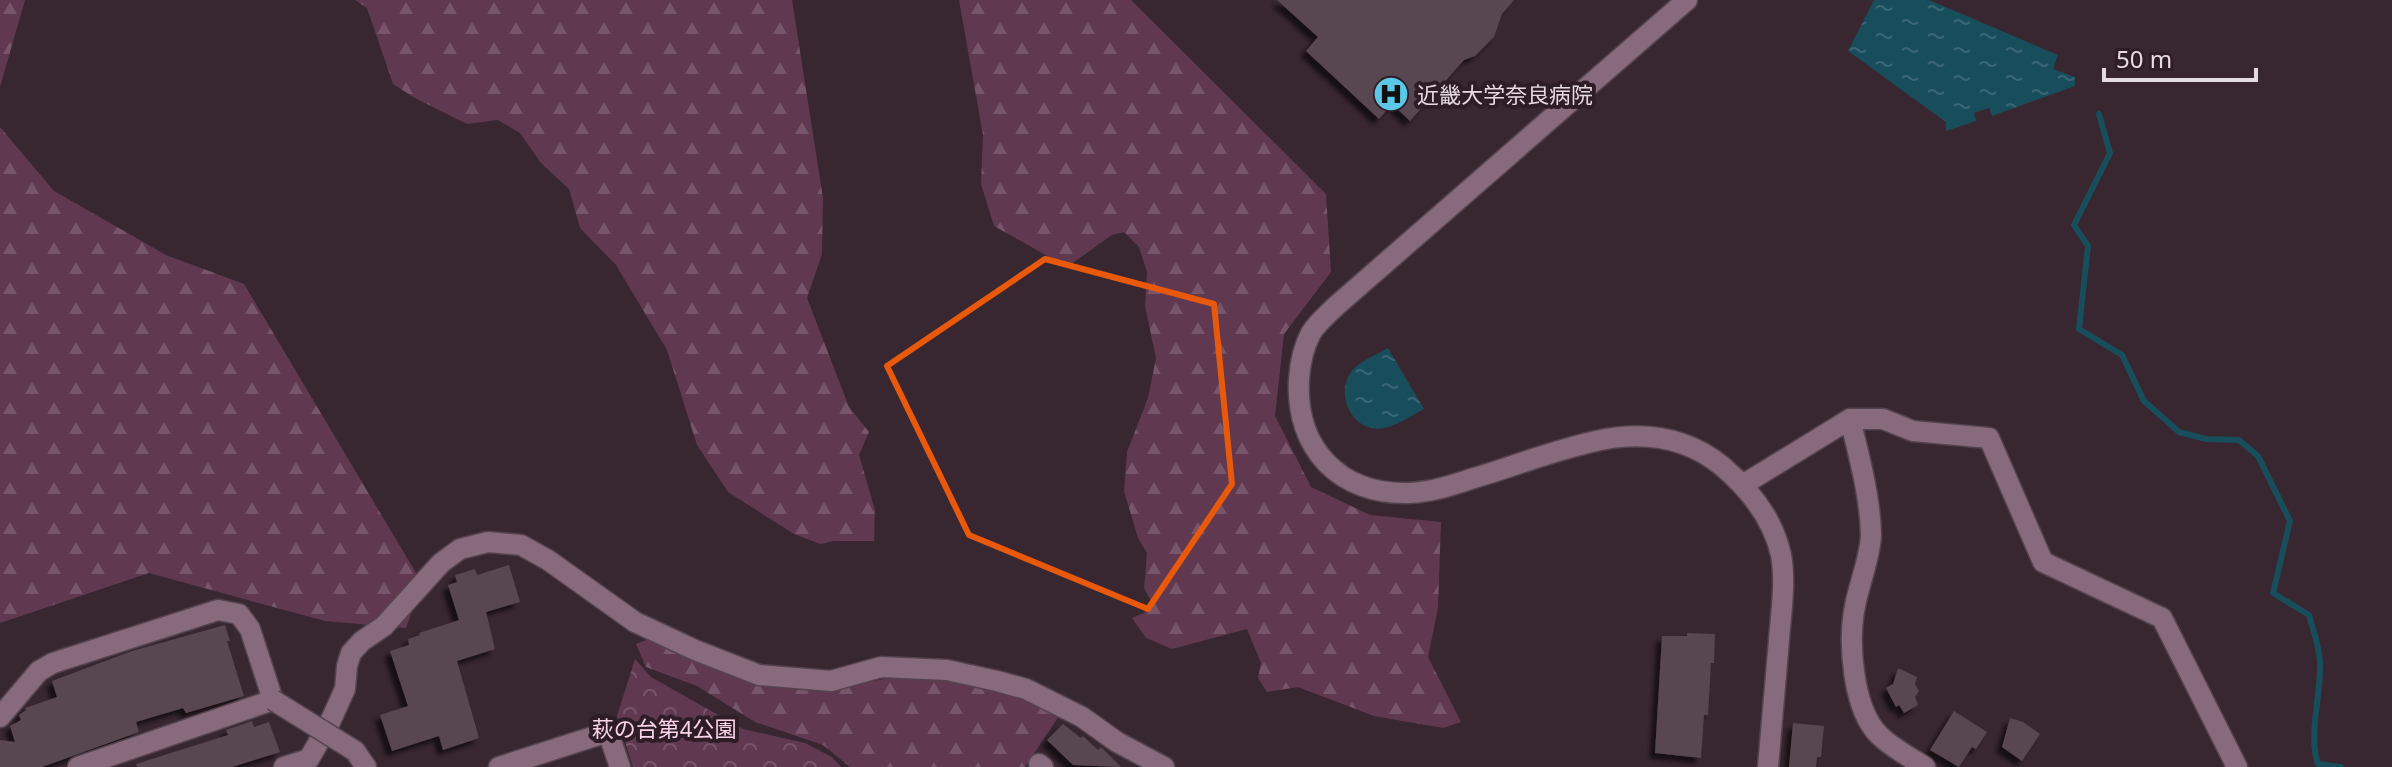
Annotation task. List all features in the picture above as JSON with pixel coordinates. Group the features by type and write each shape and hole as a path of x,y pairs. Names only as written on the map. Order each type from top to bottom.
{"street":[{"path":"1687,0 1336,306 1311,333 1300,366 1301,413 1308,438 1323,461 1346,480 1386,493 1436,490 1620,435 1655,436 1678,441 1706,453 1744,484 1761,507 1781,555 1782,601 1768,767"},
{"path":"1744,484 1850,419 1883,419 1913,431 1989,438 2043,562 2162,618 2237,767"},
{"path":"1850,419 1871,536 1854,609 1851,637 1853,663 1865,711 1873,728 1886,741 1925,767"},
{"path":"284,767 309,759 345,689 351,653 384,626 441,563 460,549 488,542 521,545 548,560 635,622 759,675 831,681 881,667 947,670 997,681 1026,689 1082,717 1117,742 1164,767"},
{"path":"0,717 39,671 53,663 218,610 239,614 250,629 273,700 360,759"},
{"path":"78,767 273,700"},
{"path":"504,766 608,732 620,767"}],"highlighted area":[{"path":"1045,259 1214,304 1232,484 1148,609 969,535 887,366"}],"green space":[{"path":"0,0 25,0 0,87"},
{"path":"355,0 792,0 823,198 822,254 807,298 849,407 869,432 859,455 875,510 874,541 820,544 794,534 728,492 697,445 667,350 616,265 580,228 569,189 541,163 520,133 498,120 467,124 393,84 367,8"},
{"path":"959,0 1131,0 1326,194 1331,272 1284,334 1275,416 1311,487 1370,515 1441,522 1438,608 1428,657 1461,722 1443,728 1374,716 1298,687 1267,692 1258,678 1261,663 1247,629 1172,649 1146,638 1132,618 1144,613 1152,603 1144,588 1147,553 1138,538 1124,491 1127,452 1148,398 1156,358 1145,306 1147,272 1139,247 1124,232 1112,235 1067,267 994,226 981,184 983,135"},
{"path":"0,127 54,191 166,255 244,284 422,583 406,628 325,621 149,573 0,623"},
{"path":"649,639 833,687 885,679 936,678 1024,697 1059,716 1025,767 850,767 823,745 755,722 697,686 646,667 636,644"},
{"name":"萩の台第4公園","path":"635,659 651,677 743,729 805,743 832,757 841,767 633,767 617,716"}],"water":[{"path":"1874,0 1929,0 2058,55 2053,69 2075,77 2075,86 1992,116 1989,108 1974,113 1976,121 1946,131 1946,122 1848,51"},
{"path":"1388,348 1424,409 1395,425 1373,428 1364,425 1350,411 1346,402 1346,382 1358,365"}],"building":[{"path":"1277,0 1514,0 1502,14 1494,37 1475,56 1464,60 1410,121 1392,104 1379,119 1306,51 1318,37"},
{"path":"509,565 520,602 486,612 495,649 457,661 479,738 443,750 439,736 392,751 380,715 408,706 390,651 409,645 408,639 419,633 459,620 448,585 457,582 455,575 475,569 477,575"},
{"path":"225,625 244,696 186,713 183,708 136,722 139,732 42,767 0,767 0,740 15,742 10,726 21,720 19,715 25,708 57,697 52,681 132,651"},
{"path":"1687,633 1715,634 1701,758 1655,753 1662,636 1687,636"},
{"path":"1898,668 1917,677 1915,684 1919,691 1915,697 1918,705 1904,713 1899,705 1896,707 1886,688 1893,684"},
{"path":"1954,711 1987,732 1959,767 1930,750"},
{"path":"2010,718 2023,722 2040,734 2022,761 2002,747"},
{"path":"252,721 254,727 269,722 280,752 232,767 137,767 136,764 228,735 226,730"},
{"path":"1793,723 1824,726 1821,757 1817,757 1816,767 1789,767"},
{"path":"1063,724 1098,750 1101,747 1121,767 1073,765 1047,740"}],"waterway":[{"path":"2099,114 2110,153 2074,225 2088,246 2079,329 2122,355 2144,401 2179,432 2206,439 2239,440 2258,456 2290,521 2273,593 2309,615 2319,652 2315,753 2318,764 2341,767"}],"place":[{"name":"近畿大学奈良病院","path":"1391,94"}]}
